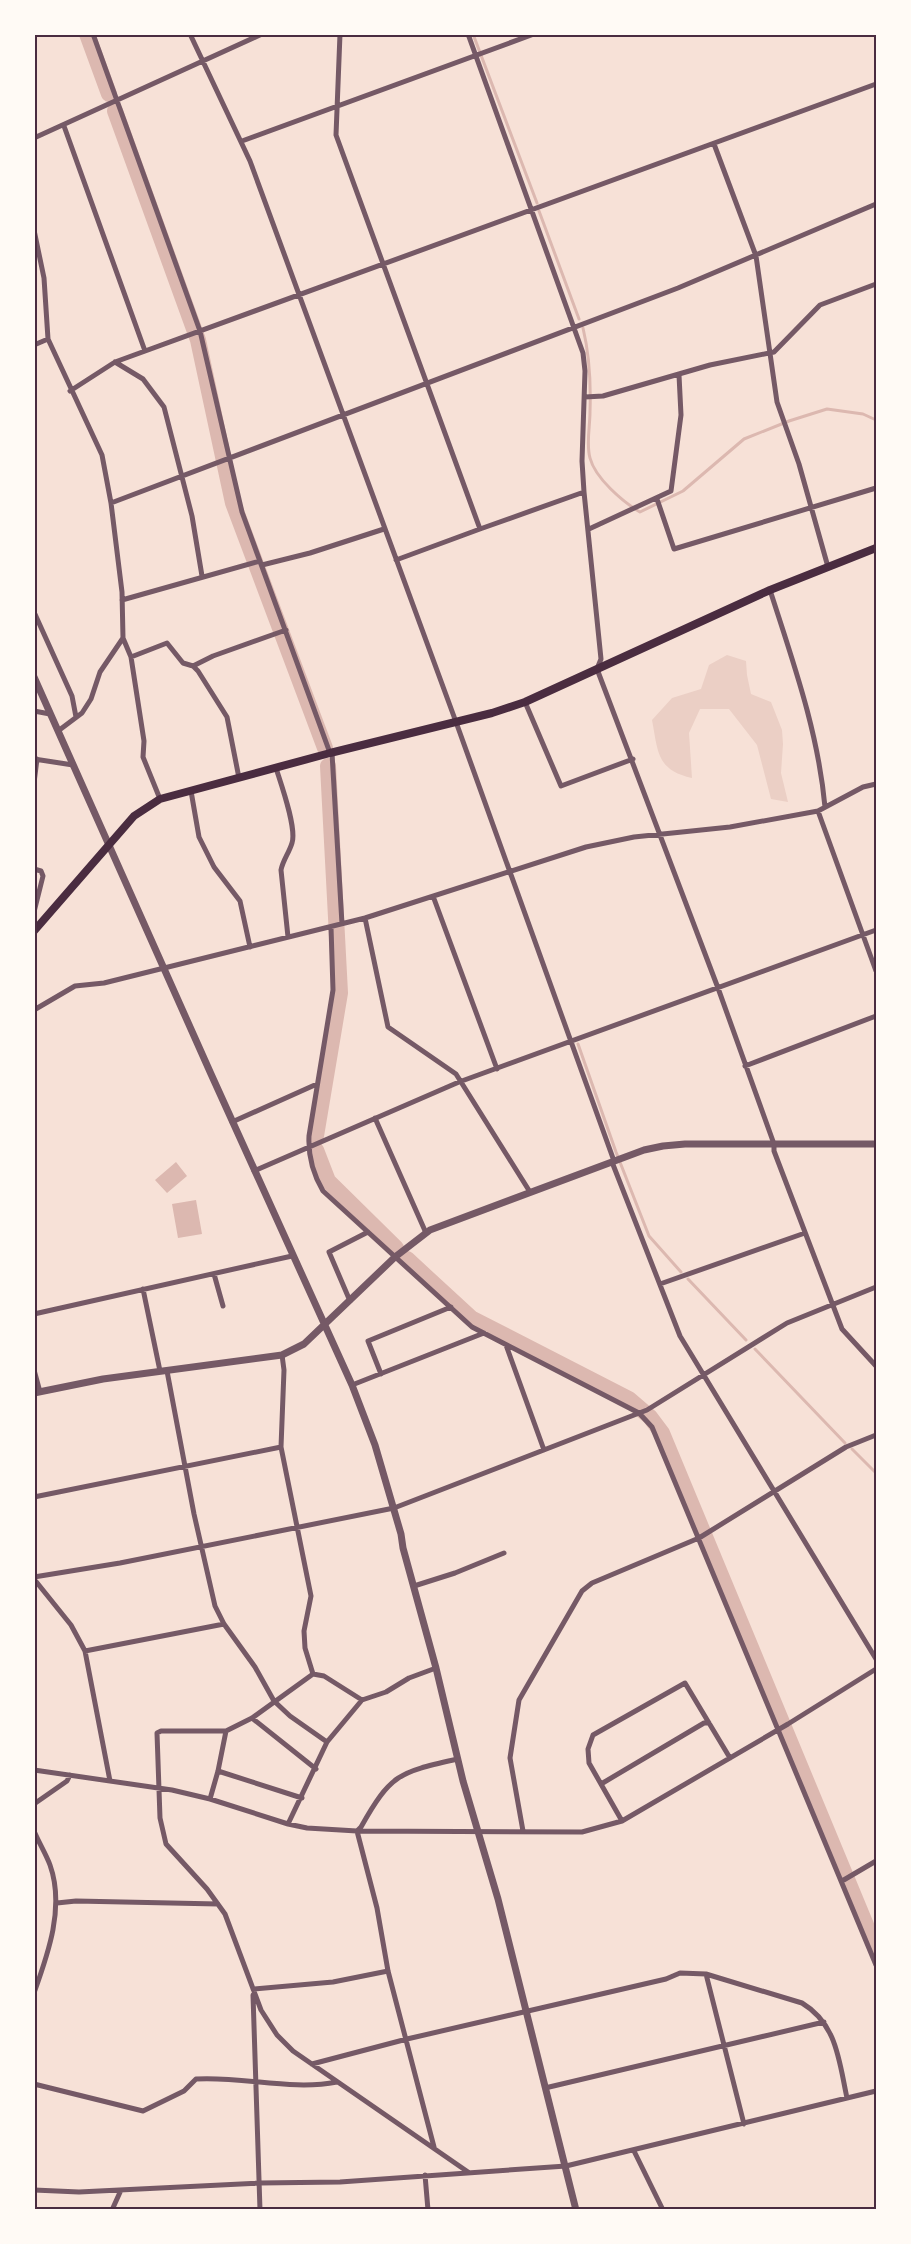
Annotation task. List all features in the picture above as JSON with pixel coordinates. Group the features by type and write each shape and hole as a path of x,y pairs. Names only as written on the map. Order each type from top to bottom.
{"main road":[{"path":"34,931 134,816 160,799 525,702 770,590 876,548"}],"street":[{"path":"93,34 197,332 242,512 283,631 331,753 336,925 333,990 308,1147 314,1175 322,1191 472,1327 640,1413 652,1427 845,1879 876,1965"},
{"path":"190,34 242,141 300,294 616,1160 671,1318 703,1377 876,1659"},
{"path":"34,138 262,34"},
{"path":"339,34 336,135 480,529"},
{"path":"468,34 479,55 583,353 589,397 582,460 601,659 597,669 633,759 718,988 774,1144 774,1151 842,1329 876,1366"},
{"path":"242,141 534,34"},
{"path":"70,391 115,362 876,84"},
{"path":"64,126 145,351"},
{"path":"714,144 756,256 777,402 799,464 809,507 828,567"},
{"path":"111,503 756,256 876,204"},
{"path":"34,230 44,278 48,339 70,391 102,455 111,503 122,600 123,638 131,657 144,741 143,757 160,799"},
{"path":"589,397 603,396 710,365 774,352 820,305 876,284"},
{"path":"34,345 48,339"},
{"path":"115,362 143,379 162,402 192,516 202,576"},
{"path":"589,529 634,509 658,502 671,491 681,415 680,375"},
{"path":"658,502 674,549 876,488"},
{"path":"396,560 584,492"},
{"path":"122,600 202,576 259,562 310,553 384,529"},
{"path":"770,590 806,700 822,771 825,807"},
{"path":"34,612 72,696 76,717"},
{"path":"193,666 213,656 283,631"},
{"path":"58,731 82,713 91,699 100,672 123,638"},
{"path":"131,657 167,643 183,663 193,666 198,671 227,717 239,778"},
{"path":"34,677 292,1256 352,1385 375,1445 436,1668 576,2210"},
{"path":"525,702 561,786 633,759"},
{"path":"34,711 50,714"},
{"path":"34,783 36,759 73,765"},
{"path":"276,768 287,800 293,841 281,870 288,937"},
{"path":"34,1010 75,986 104,983 365,918 586,847 660,834 730,827 818,811 863,787 876,784"},
{"path":"191,791 199,837 213,867 240,901 250,946"},
{"path":"818,811 876,971"},
{"path":"34,869 41,871 43,876 34,912"},
{"path":"432,896 497,1069"},
{"path":"365,918 388,1027 456,1074 530,1192"},
{"path":"254,1171 459,1082 876,930"},
{"path":"745,1066 876,1016"},
{"path":"232,1122 317,1084"},
{"path":"375,1118 426,1233"},
{"path":"34,1370 37,1392 282,1355 304,1344 395,1257 426,1233 444,1224 652,1148 670,1145 876,1144"},
{"path":"350,1301 329,1252 368,1232"},
{"path":"660,1284 806,1233"},
{"path":"34,1314 292,1256"},
{"path":"214,1274 222,1306"},
{"path":"110,1781 85,1651 71,1625 34,1578 393,1508 647,1410 788,1323 876,1287"},
{"path":"143,1289 164,1371 211,1591 224,1624 255,1667 274,1701 290,1716 327,1742"},
{"path":"381,1374 368,1341 450,1306"},
{"path":"352,1385 484,1333"},
{"path":"507,1345 544,1450"},
{"path":"282,1355 284,1370 281,1447 311,1596 304,1631 305,1648 313,1674"},
{"path":"523,1831 510,1758 519,1700 582,1591 592,1583 700,1537 846,1447 876,1435"},
{"path":"34,1497 281,1447"},
{"path":"414,1586 504,1554"},
{"path":"85,1651 224,1624"},
{"path":"288,1824 327,1742 362,1700 386,1692 409,1678 436,1668"},
{"path":"34,1770 159,1788 210,1799 307,1828 582,1832 622,1821 780,1729 876,1669"},
{"path":"362,1700 324,1676 313,1674 252,1718 226,1731 161,1731 157,1733 161,1829 166,1844 225,1914 261,2010 277,2036 293,2051 468,2172"},
{"path":"622,1821 589,1763 588,1749 593,1735 670,1690 685,1683 730,1758"},
{"path":"252,1718 316,1769"},
{"path":"601,1784 704,1723 709,1723"},
{"path":"210,1799 226,1731"},
{"path":"357,1830 393,1780 408,1771 458,1759"},
{"path":"218,1771 302,1798"},
{"path":"34,1804 67,1780 70,1775"},
{"path":"357,1830 378,1908 388,1971 434,2147"},
{"path":"34,1832 51,1867 57,1904 47,1957 34,1994"},
{"path":"845,1879 876,1861"},
{"path":"57,1904 76,1901 218,1904"},
{"path":"253,1989 333,1982 388,1971"},
{"path":"312,2064 407,2039 666,1979 680,1972 706,1974 801,2003 816,2012 828,2027 846,2098"},
{"path":"706,1974 744,2124"},
{"path":"253,1989 260,2210"},
{"path":"545,2088 824,2022"},
{"path":"34,2084 143,2111 184,2091 196,2079 316,2086 337,2082"},
{"path":"34,2190 79,2192 260,2183 340,2182 566,2166 876,2091"},
{"path":"634,2151 663,2210"},
{"path":"425,2175 428,2210"},
{"path":"112,2210 121,2190"}],"shaded area":[{"path":"727,655 746,661 751,694 771,702 782,730 781,773 788,802 771,799 757,745 729,709 700,709 689,733 692,778 671,770 661,758 652,720 672,698 701,689 709,665"},
{"path":"176,1162 187,1176 167,1193 155,1180"},
{"path":"196,1200 202,1234 178,1238 172,1204"}],"waterway":[{"path":"87,34 109,94"},
{"path":"473,34 537,203"},
{"path":"115,111 198,340 233,503 325,748"},
{"path":"539,211 579,319"},
{"path":"583,328 590,380 588,441 590,458 604,481 618,496 640,512 683,491 744,439 789,421 827,409 863,414 876,420"},
{"path":"316,1136 340,993 328,766"},
{"path":"578,1044 616,1152 649,1236 681,1272"},
{"path":"316,1150 328,1181 396,1248"},
{"path":"407,1259 471,1318 629,1399 650,1417 662,1433 876,1949"},
{"path":"688,1279 746,1340"},
{"path":"755,1349 845,1443"},
{"path":"852,1449 876,1473"}]}
